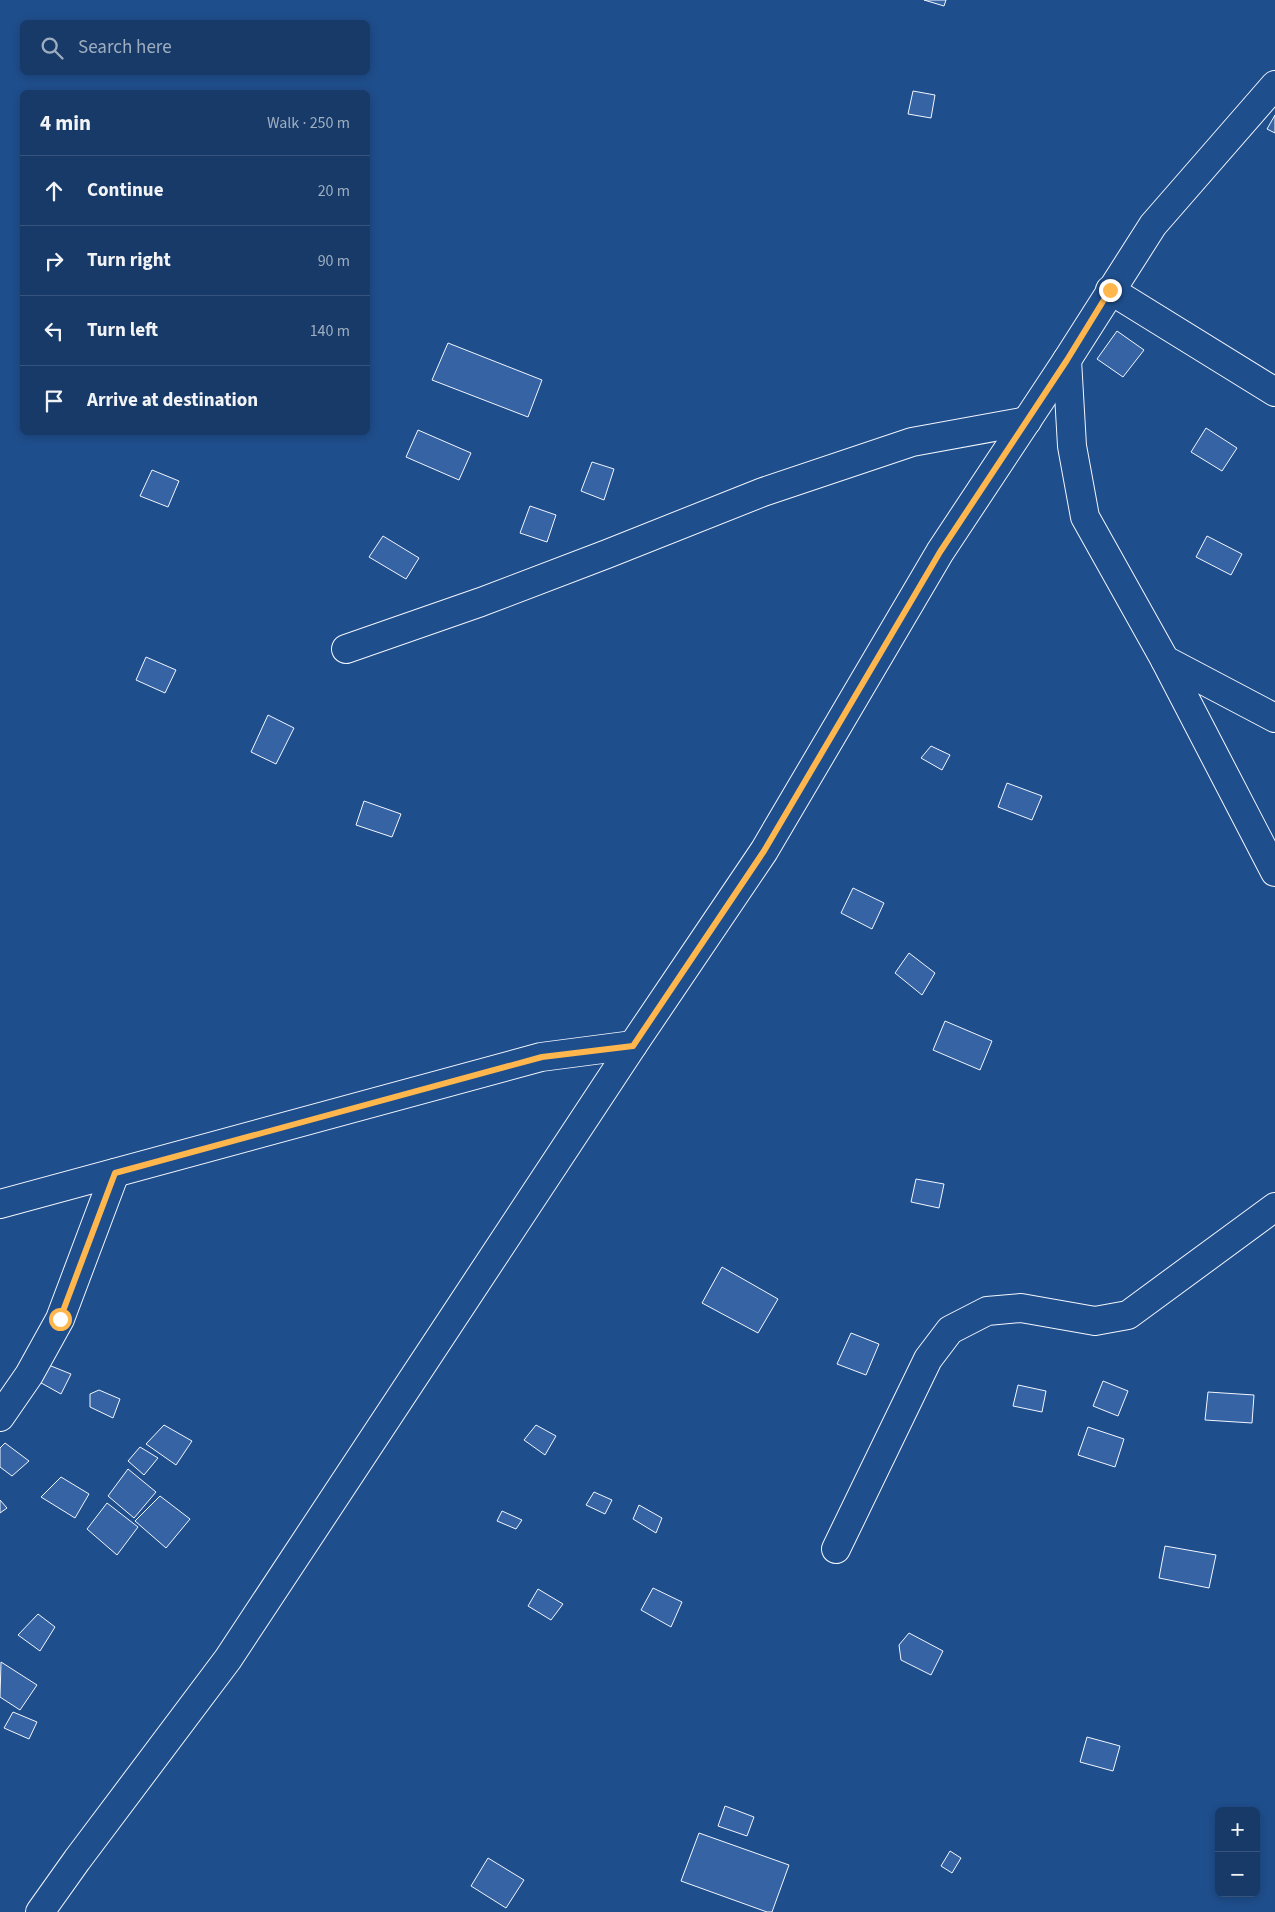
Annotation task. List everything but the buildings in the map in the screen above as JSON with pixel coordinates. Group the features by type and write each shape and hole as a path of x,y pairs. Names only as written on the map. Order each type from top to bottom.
{"street":[{"path":"40,1912 228,1659 764,851 940,552 1067,360 1153,225 1275,85"},
{"path":"1110,290 1275,392"},
{"path":"1067,360 1072,446 1085,517 1165,660 1275,872"},
{"path":"346,649 499,595 763,492 912,442 1026,421"},
{"path":"1165,660 1275,718"},
{"path":"0,1204 542,1057 633,1046"},
{"path":"0,1418 29,1375 60,1319 115,1173"},
{"path":"836,1549 928,1359 950,1330 987,1311 1021,1308 1095,1322 1128,1314 1275,1207"}],"route":[{"path":"60,1319 115,1173 542,1057 633,1046 764,851 940,552 1067,360 1110,290"}]}
